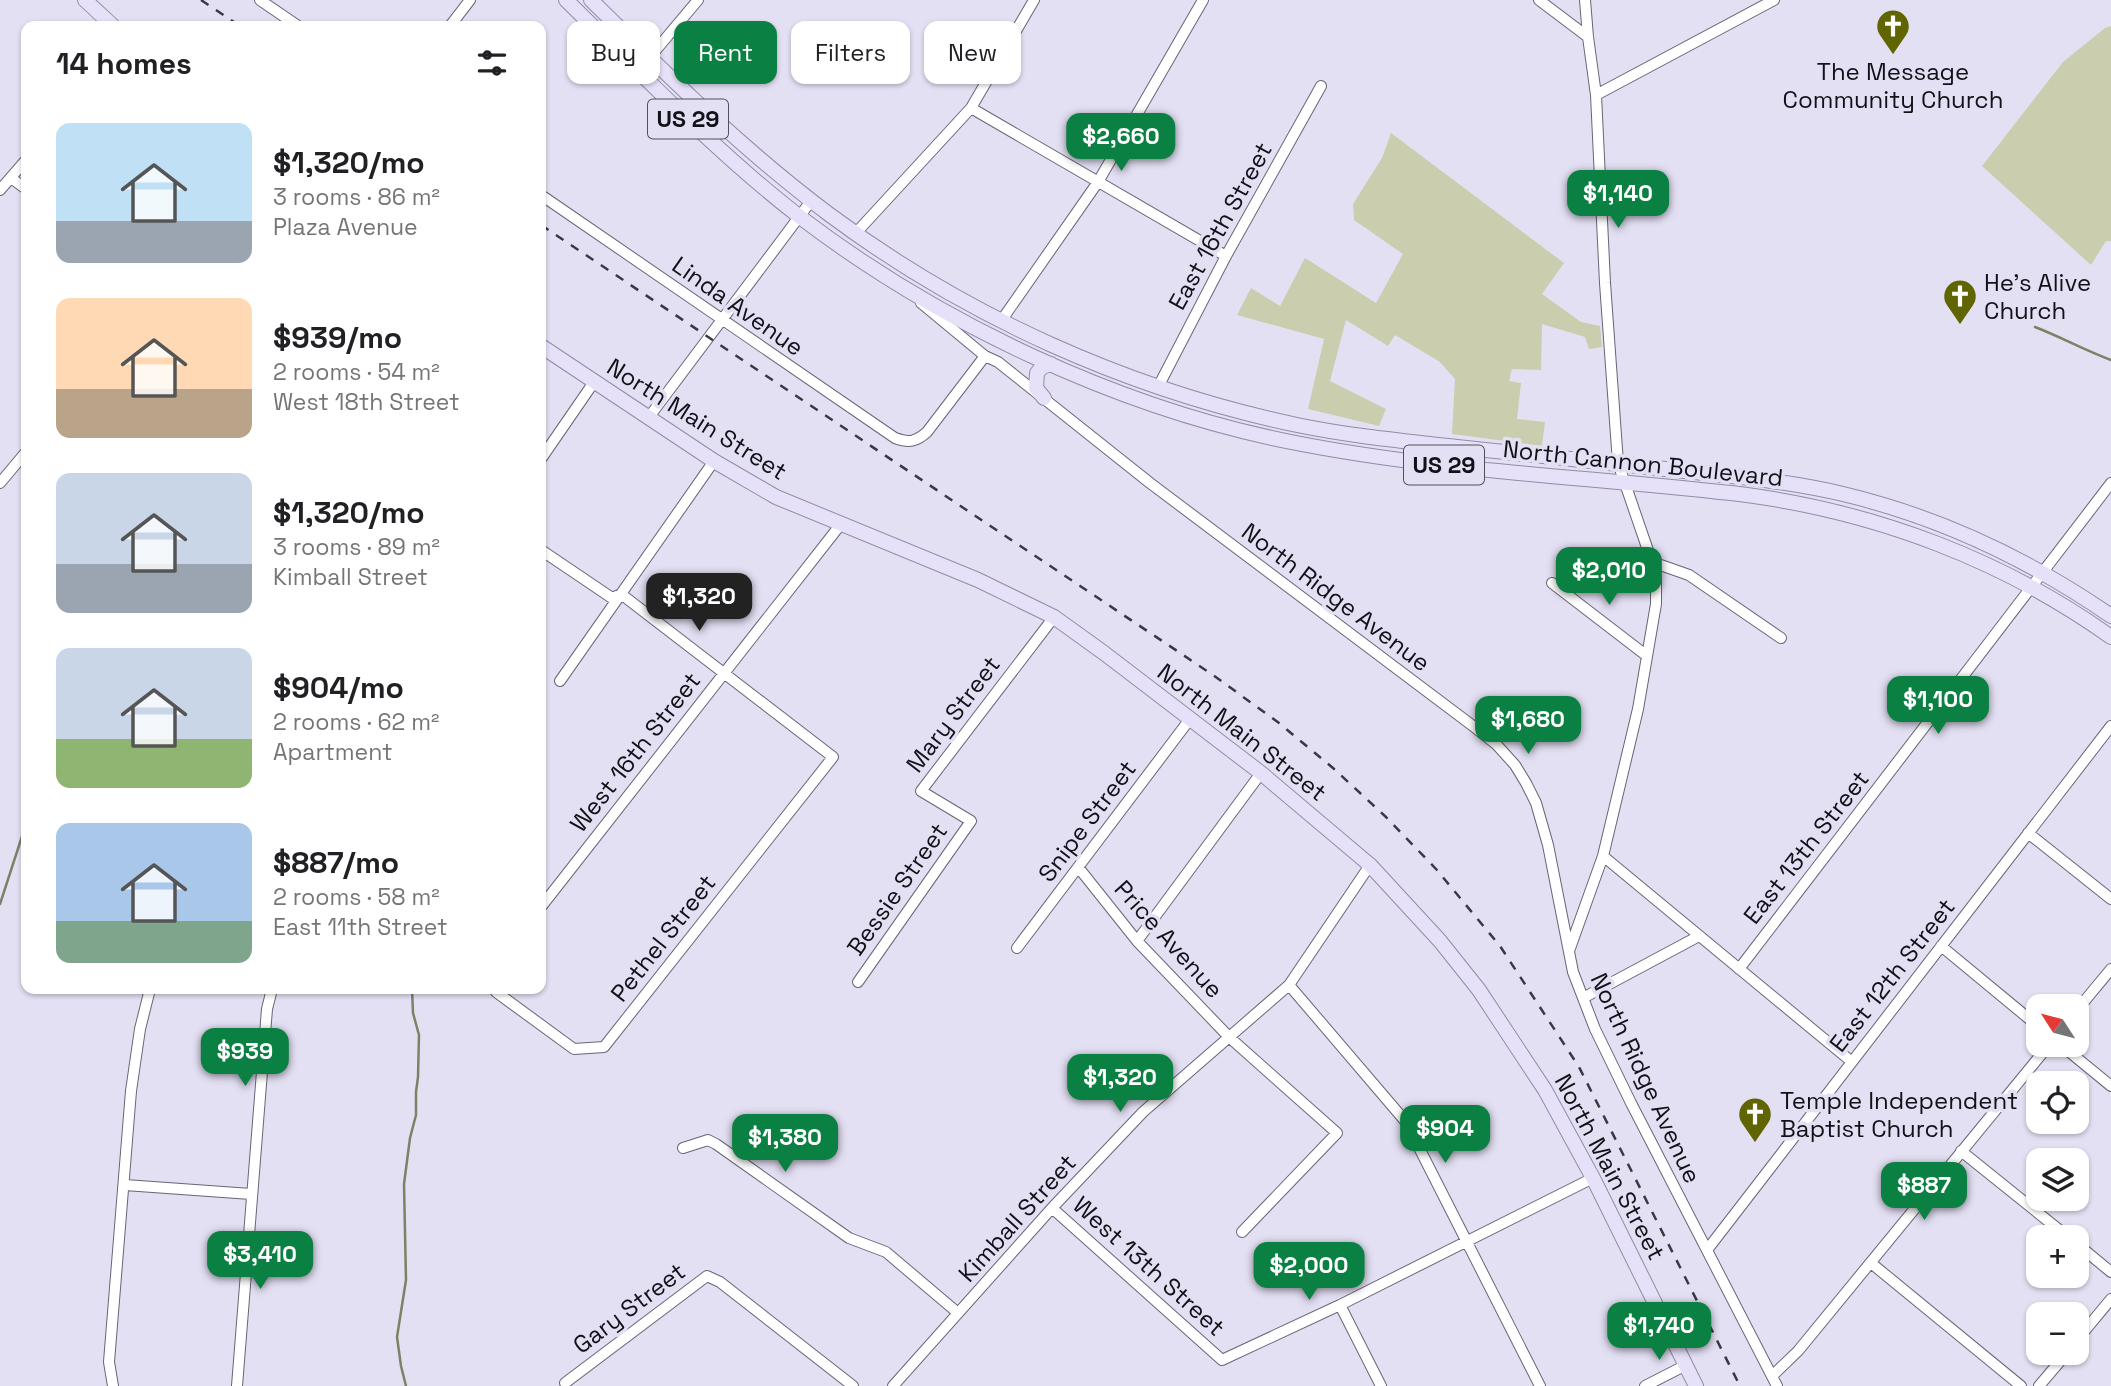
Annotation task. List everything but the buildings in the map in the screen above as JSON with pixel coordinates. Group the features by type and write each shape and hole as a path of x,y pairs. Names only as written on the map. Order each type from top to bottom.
{"main road":[{"path":"85,0 108,21"},
{"name":"North Cannon Boulevard","path":"566,0 588,21"},
{"name":"North Cannon Boulevard","path":"591,0 613,21"},
{"name":"North Cannon Boulevard","path":"660,67 735,138 811,201 912,271 1001,321 1158,387 1301,426 1388,440 1781,482 1848,496 1932,522 1987,544 2043,573 2111,616"},
{"name":"North Cannon Boulevard","path":"652,84 713,143 800,217 893,280 979,330 1103,387 1164,408 1288,442 1380,457 1775,499 1858,517 1942,544 2032,588 2111,637"},
{"name":"North Main Street","path":"546,349 714,461 776,496 978,580 1054,617 1261,773 1370,865 1440,941 1479,990 1545,1090 1593,1178 1696,1386"},
{"path":"1044,398 1036,388 1037,373 1042,367 1051,364"}],"street":[{"path":"260,0 291,21"},
{"path":"454,21 470,0"},
{"path":"660,45 698,0"},
{"path":"855,234 971,108 1034,0"},
{"path":"1001,321 1098,182 1203,0"},
{"path":"1539,0 1588,37"},
{"path":"1568,951 1603,856 1638,709 1656,604 1656,580 1652,562 1618,463 1605,283 1596,95 1585,0"},
{"path":"1596,95 1774,0"},
{"name":"East 16th Street","path":"1158,387 1226,256 1321,86"},
{"path":"971,108 1226,256"},
{"path":"0,190 21,166"},
{"path":"11,178 21,185"},
{"name":"Linda Avenue","path":"546,198 887,435 904,442 914,442 927,432 985,356"},
{"path":"649,417 811,201"},
{"name":"North Ridge Avenue","path":"893,280 985,356 998,362 1150,484 1496,744 1515,765 1536,803 1548,845 1573,972 1595,1028 1631,1104 1775,1381"},
{"path":"546,452 594,382"},
{"path":"0,483 21,458"},
{"path":"560,681 714,461"},
{"name":"East 13th Street","path":"1739,969 2109,490"},
{"name":"West 16th Street","path":"546,902 841,524"},
{"path":"546,553 612,598 621,594"},
{"path":"1652,562 1689,575 1781,638"},
{"path":"1552,583 1647,656"},
{"path":"621,594 724,671"},
{"name":"Mary Street","path":"971,821 921,791 1054,617"},
{"name":"Pethel Street","path":"501,994 575,1049 604,1047 833,757 724,671"},
{"name":"Snipe Street","path":"1017,948 1190,719"},
{"name":"East 12th Street","path":"1707,1250 2111,726"},
{"path":"1138,941 1261,773"},
{"name":"Bessie Street","path":"858,982 971,821"},
{"path":"2028,833 2111,899"},
{"path":"1603,856 1852,1062"},
{"name":"Kimball Street","path":"893,1386 1052,1208 1143,1112 1289,985 1370,865"},
{"name":"Price Avenue","path":"1078,867 1138,941 1229,1037 1337,1133 1242,1232"},
{"path":"1583,998 1699,936"},
{"path":"1941,946 2026,1016"},
{"path":"2090,994 2111,969"},
{"path":"1289,985 1406,1122 1540,1386"},
{"path":"113,1386 108,1362 131,1091 140,1029 149,994"},
{"path":"237,1386 251,1194 267,1009 271,994"},
{"path":"1775,1381 2039,1057"},
{"path":"2076,1057 2111,1086"},
{"path":"683,1148 708,1140 849,1238 886,1252 958,1313"},
{"path":"1961,1151 2053,1225"},
{"name":"West 13th Street","path":"1052,1208 1222,1360 1340,1305 1593,1178"},
{"path":"124,1185 251,1194"},
{"path":"2089,1254 2111,1272"},
{"path":"1871,1263 2021,1386"},
{"name":"Gary Street","path":"565,1383 707,1276 720,1282 853,1386"},
{"path":"2089,1326 2111,1299"},
{"path":"1340,1305 1381,1386"},
{"path":"2039,1386 2057,1365"},
{"path":"1645,1386 1686,1366"}],"green space":[{"path":"2111,26 2111,241 2106,241 2091,265 1982,166 2063,62"},
{"path":"1391,133 1564,263 1542,294 1581,322 1600,326 1602,347 1589,349 1585,337 1542,324 1541,370 1512,369 1509,381 1521,383 1517,419 1545,422 1542,446 1452,434 1455,379 1440,362 1395,335 1388,346 1346,320 1330,381 1386,409 1379,426 1308,409 1324,339 1237,315 1251,288 1280,306 1305,258 1376,303 1403,254 1354,220 1353,204 1382,158"}],"waterway":[{"path":"2035,327 2111,360"},
{"path":"0,904 21,839"},
{"path":"406,1386 397,1337 406,1280 404,1184 416,1115 418,1077 419,1035 413,1013 412,994"}],"railway":[{"path":"201,0 232,21"},
{"path":"546,228 1213,675 1279,723 1386,817 1436,869 1500,946 1579,1067 1740,1386"}],"place":[{"name":"The Message Community Church","path":"1893,56"},
{"name":"He's Alive Church","path":"1960,326"},
{"name":"Temple Independent Baptist Church","path":"1755,1144"}]}
